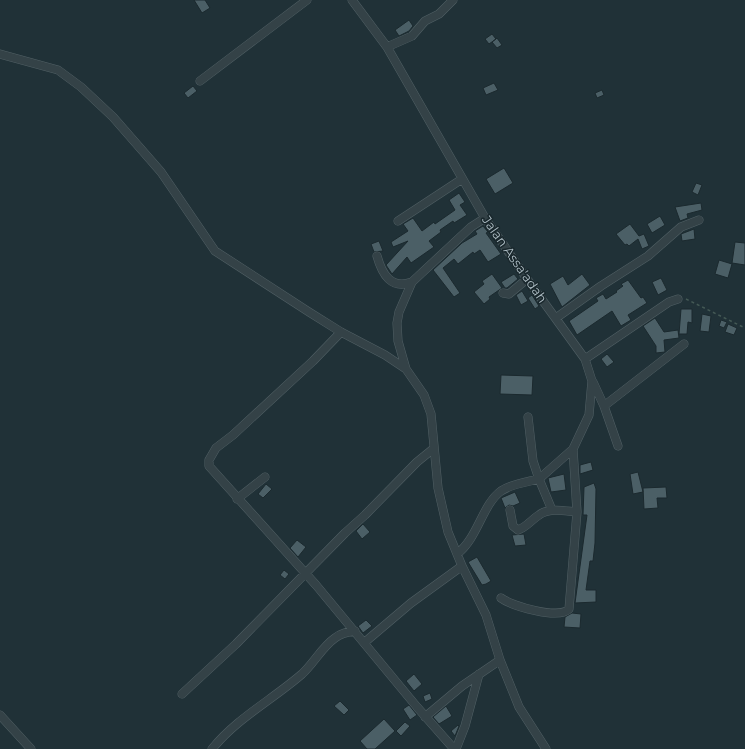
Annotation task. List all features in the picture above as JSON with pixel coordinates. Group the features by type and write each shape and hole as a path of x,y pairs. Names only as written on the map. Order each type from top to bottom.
{"street":[{"path":"200,81 307,0"},
{"name":"Jalan Assa'adah","path":"352,0 387,47 485,218 585,359 592,381"},
{"path":"387,47 412,36 425,21 439,14 453,0"},
{"path":"0,54 58,70 81,87 113,116 161,172 215,251 341,332 385,354 406,370 424,395 432,414 434,434 433,448 438,488 447,525 462,566 485,610 500,660 519,707 546,749"},
{"path":"398,221 462,179"},
{"path":"377,256 380,266 395,284 402,286 412,282 471,227 485,218"},
{"path":"556,318 601,286 648,256 681,227 699,220"},
{"path":"503,293 509,294 527,279"},
{"path":"406,370 398,341 397,323 404,299 412,282"},
{"path":"585,359 669,302 678,298"},
{"path":"341,332 313,361 212,453 209,460 211,471 306,574 365,642 425,717 455,749 465,726 479,674"},
{"path":"604,406 684,344"},
{"path":"592,381 604,406 618,446"},
{"path":"458,554 467,545 492,501 502,491 539,479 573,449 589,415 592,381"},
{"path":"528,417 533,461 552,510"},
{"path":"182,694 224,656 417,462 433,448"},
{"path":"501,598 511,604 527,609 564,612 569,609 577,512 573,449"},
{"path":"237,499 265,477"},
{"path":"510,510 513,526 518,530 524,528 540,514 552,510 577,512"},
{"path":"365,642 411,603 462,566"},
{"path":"212,749 230,728 291,684 311,666 328,643 334,638 343,633 355,631"},
{"path":"425,717 479,674 500,660"},
{"path":"0,715 31,749"}],"path":[{"path":"678,298 695,302 745,328"}],"building":[{"path":"194,0 205,0 210,8 202,13"},
{"path":"409,20 413,26 409,31 399,36 395,30"},
{"path":"492,34 496,39 489,44 485,39"},
{"path":"497,38 502,45 497,48 492,42"},
{"path":"494,83 498,90 486,95 483,88"},
{"path":"193,86 197,91 188,98 184,93"},
{"path":"602,90 604,95 597,98 595,93"},
{"path":"504,168 513,183 495,194 486,179"},
{"path":"696,183 702,185 698,195 692,192"},
{"path":"459,193 465,202 460,205 467,215 454,223 453,221 440,230 441,232 429,241 434,247 411,263 407,257 392,274 386,265 408,241 393,247 391,242 408,231 403,224 413,218 422,231 434,222 435,224 455,210 449,200"},
{"path":"701,203 702,210 687,214 688,218 680,221 675,207"},
{"path":"660,216 665,225 652,233 647,224"},
{"path":"630,224 639,236 644,234 649,246 642,249 638,239 629,246 627,244 625,245 616,234"},
{"path":"483,226 488,232 486,233 501,254 488,262 480,250 474,254 473,252 458,264 454,259 443,268 460,293 454,297 433,270 462,243 477,234 475,231"},
{"path":"694,229 695,239 682,241 681,234"},
{"path":"379,241 383,251 374,252 371,244"},
{"path":"735,242 745,243 745,265 732,263"},
{"path":"719,260 732,264 728,278 715,274"},
{"path":"492,274 502,288 489,297 490,299 484,304 474,292 484,284 482,281"},
{"path":"514,274 518,279 505,288 501,282"},
{"path":"582,274 590,285 562,307 550,284 563,276 568,285"},
{"path":"661,278 667,290 658,295 652,282"},
{"path":"628,280 641,298 643,297 647,303 628,315 631,320 621,326 612,311 577,335 569,321 598,301 596,298 603,294 606,299 617,292 616,291 623,286 621,284"},
{"path":"522,291 528,301 521,305 516,295"},
{"path":"532,295 539,306 535,309 528,298"},
{"path":"681,309 692,309 692,323 688,322 687,334 679,334"},
{"path":"702,314 711,316 709,332 700,331"},
{"path":"655,318 664,332 678,330 679,338 664,340 665,352 656,353 656,346 643,326"},
{"path":"721,320 727,322 724,328 719,326"},
{"path":"728,324 737,328 734,335 725,332"},
{"path":"607,354 614,362 607,367 601,359"},
{"path":"501,375 533,376 532,395 500,394"},
{"path":"591,462 593,470 580,474 580,465"},
{"path":"638,472 643,492 633,494 630,474"},
{"path":"564,474 566,490 551,492 548,478"},
{"path":"594,483 596,489 595,543 593,561 590,561 586,590 596,590 596,602 575,603 587,515 583,515 584,487"},
{"path":"266,484 272,489 263,498 258,494"},
{"path":"666,487 667,498 657,498 658,508 644,509 643,488"},
{"path":"515,492 520,503 513,506 509,505 505,508 501,498"},
{"path":"363,524 370,532 362,539 356,531"},
{"path":"524,534 526,545 515,546 512,535"},
{"path":"297,540 306,547 298,557 290,548"},
{"path":"477,557 491,581 486,584 482,585 468,562"},
{"path":"284,570 289,574 285,579 280,575"},
{"path":"572,613 581,614 580,628 564,627 565,617"},
{"path":"366,620 372,626 363,633 358,626"},
{"path":"414,674 422,684 414,691 406,681"},
{"path":"430,693 432,699 425,702 423,696"},
{"path":"340,701 349,710 344,715 334,706"},
{"path":"409,705 417,715 410,720 403,709"},
{"path":"446,706 452,716 439,724 433,717"},
{"path":"384,719 395,731 375,749 367,749 360,741"},
{"path":"405,722 410,726 401,736 396,731"},
{"path":"458,725 459,726 455,736 451,731"}]}
